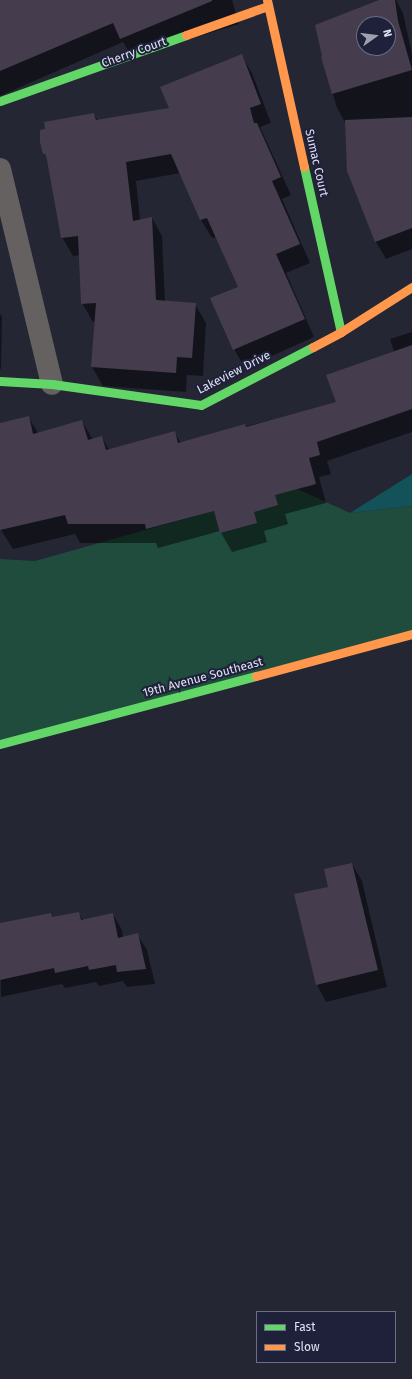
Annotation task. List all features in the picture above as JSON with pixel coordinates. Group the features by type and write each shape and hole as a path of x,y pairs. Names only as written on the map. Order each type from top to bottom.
{"street":[{"name":"Cherry Court","path":"0,101 268,3"},
{"name":"Sumac Court","path":"268,3 341,332"},
{"path":"0,169 52,384"},
{"name":"Lakeview Drive","path":"0,381 52,384 201,405 341,332 412,287"},
{"name":"19th Avenue Southeast","path":"0,744 412,634"}],"shaded area":[{"path":"412,474 412,506 350,513"},
{"path":"295,488 350,513 412,506 412,634 0,744 0,559 35,561"}],"building":[{"path":"0,0 212,1 120,39 113,23 0,71"},
{"path":"379,0 395,0 398,21 412,70 332,94 321,57 315,25"},
{"path":"242,54 261,104 250,108 254,123 257,123 281,177 272,181 300,244 276,254 305,319 233,350 210,298 238,287 207,218 200,220 171,154 126,162 133,221 152,217 156,300 196,303 192,358 177,357 176,373 91,367 96,303 81,304 78,236 61,238 47,160 45,154 43,154 40,142 40,130 45,129 44,122 94,113 96,120 169,108 160,87"},
{"path":"412,117 412,228 375,242 347,171 345,120"},
{"path":"412,345 412,409 317,442 320,455 309,458 316,484 275,495 278,505 254,512 257,523 220,533 214,511 146,529 145,524 68,524 65,515 0,530 0,423 29,416 33,434 82,420 88,440 102,436 106,450 175,431 178,443 245,424 246,427 336,402 326,375"},
{"path":"352,863 378,970 316,985 294,894 328,887 324,869"},
{"path":"79,912 81,920 113,913 118,938 138,933 146,969 117,972 116,965 89,970 88,966 55,973 54,968 0,980 0,923 51,913 52,917"}],"traffic: fast":[{"path":"0,101 186,35"},
{"path":"304,167 341,332"},
{"path":"0,381 52,384 201,405 313,347"},
{"path":"0,744 256,676"}],"traffic: slow":[{"path":"267,0 304,167"},
{"path":"186,35 268,6"},
{"path":"313,347 341,332 412,287"},
{"path":"256,676 412,634"}]}
